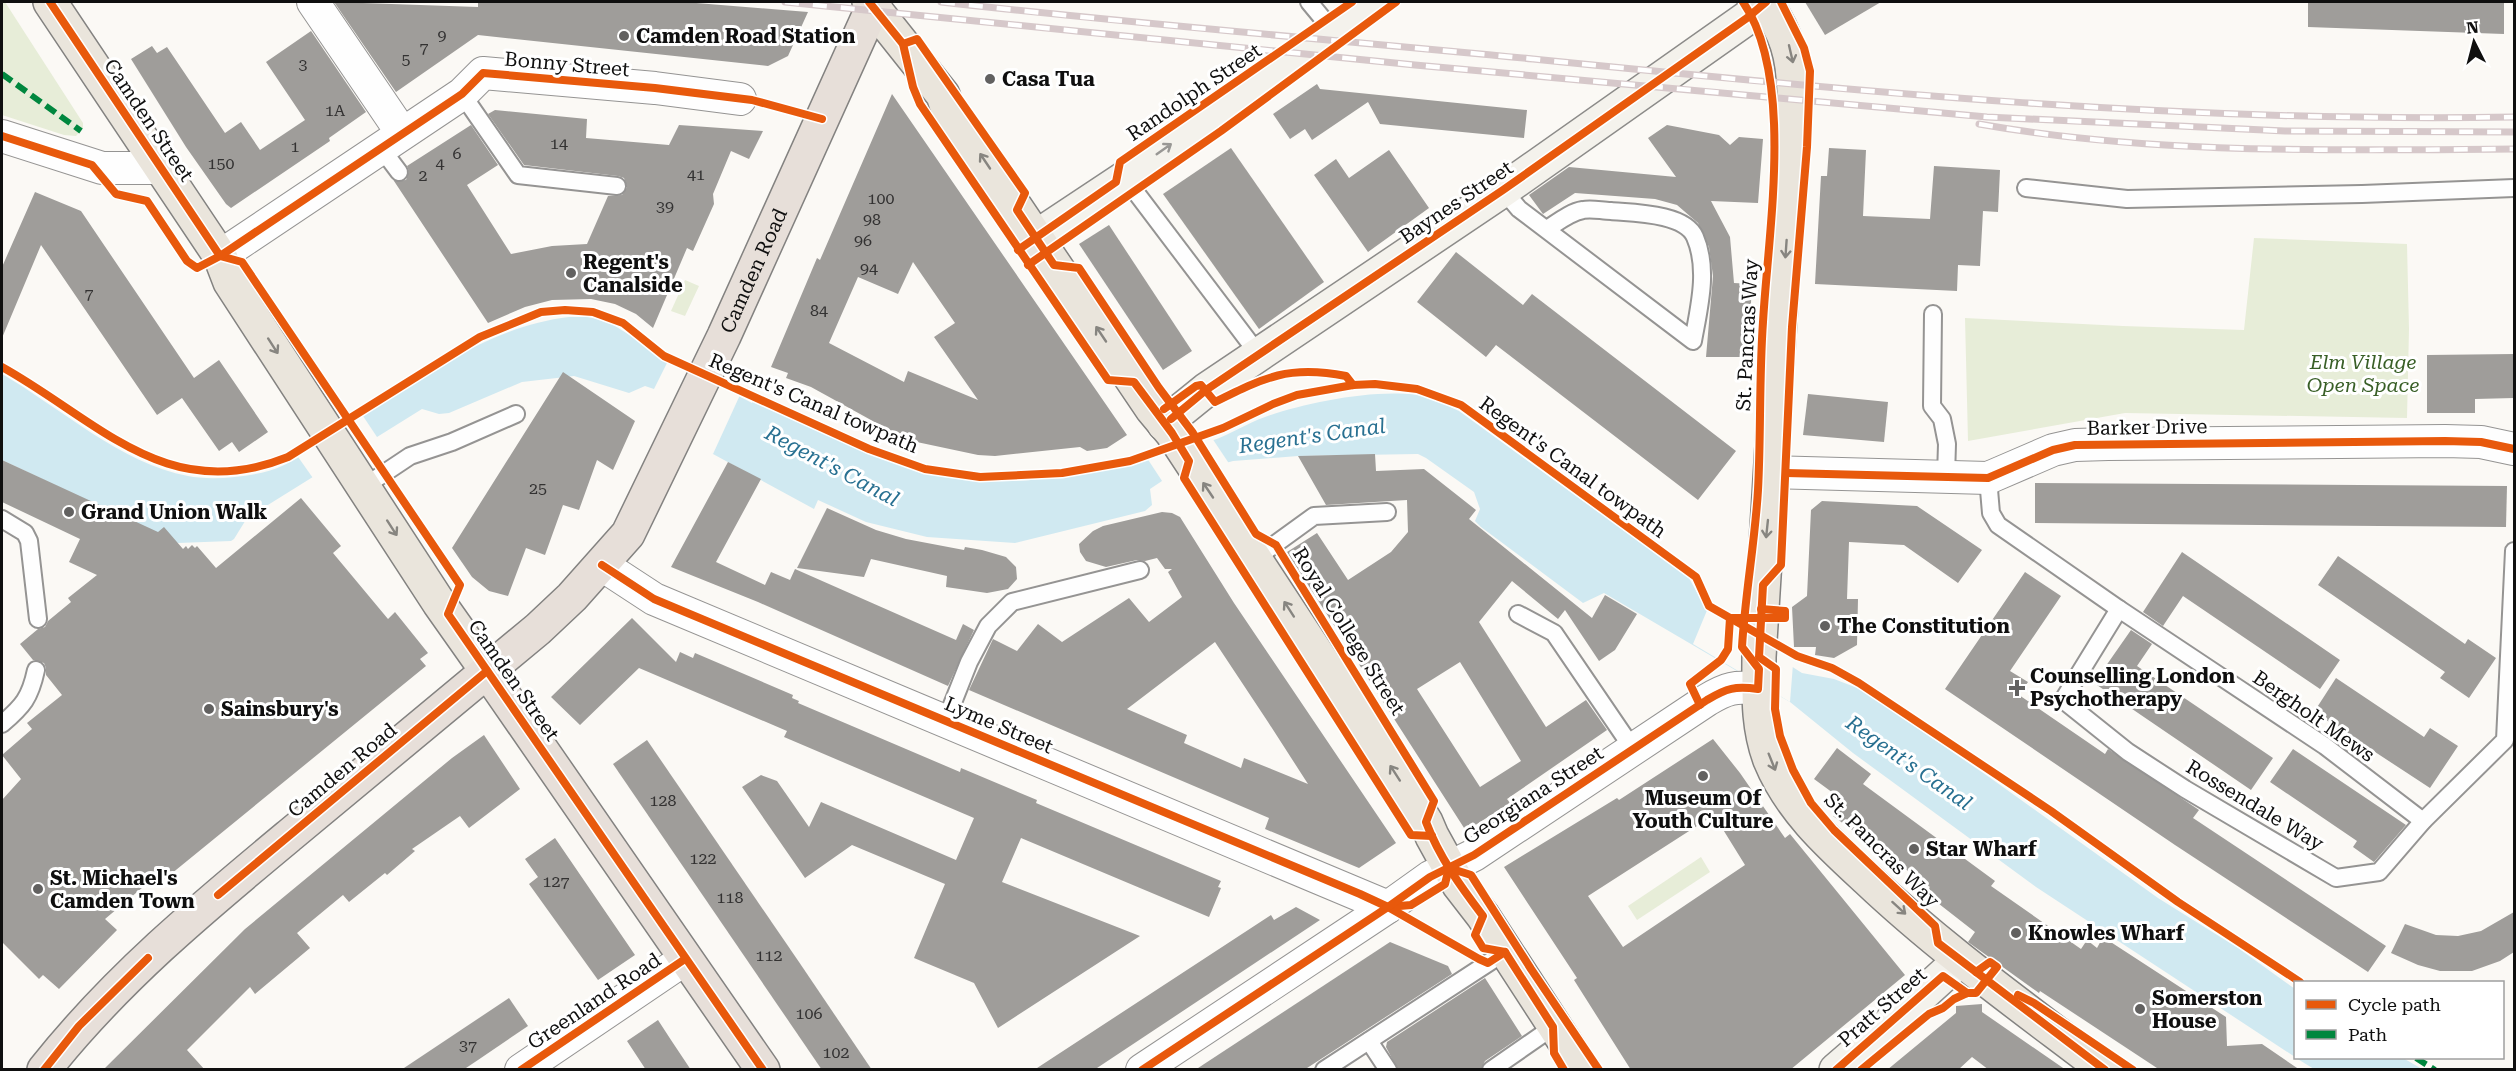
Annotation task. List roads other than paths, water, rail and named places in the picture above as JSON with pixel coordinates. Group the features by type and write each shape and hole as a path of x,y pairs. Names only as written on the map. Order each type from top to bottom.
{"highway":[{"name":"Camden Road","path":"44,1070 79,1026 115,989 204,907 538,629 602,565 628,534 711,361 872,3"},
{"name":"Camden Street","path":"487,671 763,1070"}],"main road":[{"name":"Camden Street","path":"50,2 220,256 230,282 439,603 487,671"},
{"name":"St. Pancras Way","path":"1765,2 1778,21 1790,48 1794,92 1760,626 1758,686 1762,735 1778,777 1802,813 1822,837 1960,960 2105,1070"},
{"name":"Royal College Street","path":"872,3 943,95 946,104 1256,558 1406,789 1449,868 1484,916 1553,1027 1583,1070"}],"street":[{"path":"313,2 394,151"},
{"name":"Randolph Street","path":"1036,237 1125,178 1374,2"},
{"name":"Baynes Street","path":"1168,428 1206,390 1503,190 1747,18 1765,2"},
{"name":"Bonny Street","path":"220,256 394,151 483,74 655,88 740,99"},
{"path":"2,136 102,168 162,168"},
{"name":"Barker Drive","path":"1771,472 1988,478 2053,450 2075,445 2445,441 2481,442 2514,449"},
{"name":"Lyme Street","path":"602,565 654,599 1388,907"},
{"name":"Georgiana Street","path":"1142,1070 1430,877 1474,855 1724,690 1758,686"},
{"name":"Greenland Road","path":"521,1070 685,959"},
{"name":"Pratt Street","path":"1836,1070 1960,960"}],"lane":[{"path":"1309,2 1333,31"},
{"path":"462,94 518,175 617,186"},
{"path":"1125,178 1259,355"},
{"path":"2026,188 2127,200 2514,188"},
{"path":"1503,190 1519,208 1693,341 1700,302 1702,256 1694,234 1675,220 1647,214 1584,209 1570,214 1547,229"},
{"path":"1933,314 1932,406 1942,419 1947,444 1946,476"},
{"path":"357,474 452,442 516,414"},
{"path":"1988,478 1991,513 1998,525 2119,609"},
{"path":"1256,558 1314,516 1387,512"},
{"path":"2,519 25,533 29,541 38,619"},
{"name":"Rossendale Way","path":"2119,609 2063,700 2128,752 2185,789 2336,878 2379,872 2423,821 2505,740 2514,551"},
{"path":"946,720 969,662 988,626 1012,603 1140,570"},
{"name":"Bergholt Mews","path":"2119,609 2325,746 2423,821"},
{"path":"1518,614 1554,633 1633,749"},
{"path":"2,724 24,704 32,691 36,670"},
{"path":"1324,1070 1505,952"},
{"path":"1491,1070 1553,1027"},
{"path":"1369,1041 1388,1070"}],"water":[{"name":"Regent's Canal","path":"569,317 588,317 607,321 668,359 752,403 753,401 872,453 933,472 997,481 1079,474 1159,456 1225,436 1282,411 1324,401 1393,393 1431,398 1459,411 1689,578 1708,613 1802,673 1834,679 1860,689 1989,777 2158,898 2238,948 2294,988 2294,1056 2036,887 1853,753 1790,702 1604,593 1583,603 1481,527 1475,521 1480,509 1474,492 1418,454 1298,456 1233,461 1162,481 1150,489 1152,505 1145,511 1015,543 927,537 866,522 818,500 814,509 713,454 654,389 645,386 629,393 574,376 522,382 449,413 439,414 422,409 247,518 231,541 178,543 2,460 2,374 92,433 139,460 163,470 188,476 235,477 261,473 288,463 443,364 474,347 536,323"},
{"path":"2298,1059 2405,1059 2422,1069 2314,1069"}],"railway":[{"path":"785,2 1415,65 1987,117 2285,131 2514,132"},
{"path":"941,2 1778,83 2023,103 2268,115 2391,118 2514,117"},
{"path":"1979,124 2045,134 2179,146 2313,150 2514,149"}],"place":[{"name":"Camden Road Station","path":"624,36"},
{"name":"Casa Tua","path":"990,79"},
{"name":"Regent's Canalside","path":"571,273"},
{"name":"Grand Union Walk","path":"69,512"},
{"name":"The Constitution","path":"1825,626"},
{"name":"Counselling London Psychotherapy","path":"2017,688"},
{"name":"Sainsbury's","path":"209,709"},
{"name":"Museum Of Youth Culture","path":"1703,776"},
{"name":"Star Wharf","path":"1914,849"},
{"name":"St. Michael's Camden Town","path":"38,889"},
{"name":"Knowles Wharf","path":"2016,933"},
{"name":"Somerston House","path":"2140,1009"}],"park label":[{"name":"Elm Village Open Space","path":"2363,374"}]}
